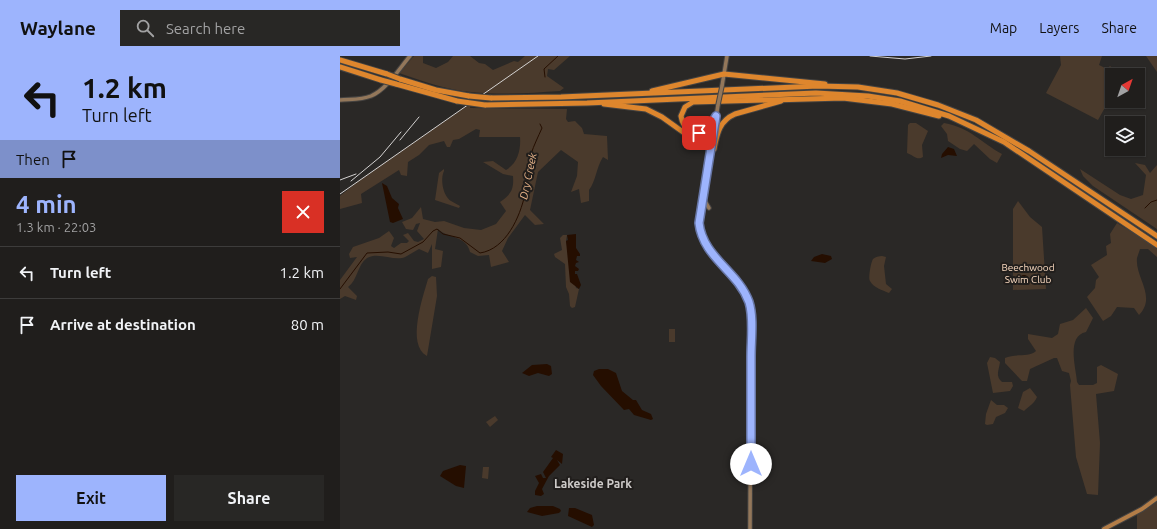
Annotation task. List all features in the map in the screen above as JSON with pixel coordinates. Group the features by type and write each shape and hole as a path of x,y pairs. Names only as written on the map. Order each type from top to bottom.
{"highway":[{"path":"340,60 388,76 442,91 491,98 833,86 891,92 953,110 1006,136 1157,236"},
{"path":"340,67 458,101 485,105 587,103 816,93 879,98 948,117 1004,142 1157,245"},
{"path":"637,94 724,74 819,82 833,86"},
{"path":"716,116 709,128 699,133 691,132 686,128 681,116 683,110 688,105 698,102 826,97 865,100 934,113"},
{"path":"711,151 714,149 716,134 721,125 735,114 766,104 786,101 865,100"},
{"path":"587,103 630,106 646,109 662,117 690,137 712,141"}],"main road":[{"path":"340,100 370,96 378,91 388,76 410,56"},
{"path":"726,56 699,223 702,239 711,254 742,289 750,310 750,529"},
{"path":"702,197 709,208"},
{"path":"1104,529 1142,509 1157,498"}],"green space":[{"path":"414,56 423,56 423,63 436,68 448,62 453,56 470,56 479,63 485,64 493,70 514,61 518,62 525,56 570,56 554,70 548,69 547,76 564,88 560,91 505,94 471,92 453,89 435,85 399,73"},
{"path":"1060,56 1102,56 1099,65 1105,68 1105,108 1098,120 1046,93 1061,65"},
{"path":"1146,56 1157,56 1157,72"},
{"path":"471,103 470,108 567,109 566,119 568,122 575,121 582,128 584,134 607,136 608,160 603,157 601,161 589,190 589,201 581,203 579,189 571,192 577,176 578,162 561,150 538,172 530,210 544,224 535,225 525,215 508,238 502,251 509,262 491,267 489,255 478,256 470,252 465,243 461,240 438,229 435,249 443,251 441,267 432,269 432,244 428,253 419,249 402,258 371,256 361,264 354,280 348,287 357,296 356,300 345,296 340,299 340,280 357,257 350,258 349,254 353,247 379,238 389,231 394,238 391,246 394,248 401,243 407,243 409,241 403,235 408,233 414,241 418,242 424,239 417,231 420,223 416,224 413,230 406,229 402,222 412,218 421,207 423,219 435,222 444,221 464,228 481,230 496,224 506,211 500,202 507,197 511,191 513,176 503,174 483,162 493,161 506,170 516,160 520,146 520,137 479,137 480,130 476,129 459,139 453,140 450,147 447,147 444,141 429,145 419,155 408,162 407,176 401,175 399,170 361,194 362,203 340,209 340,196 356,183"},
{"path":"910,123 916,123 928,131 922,145 923,157 921,158 917,158 907,153 908,125"},
{"path":"944,123 961,128 1002,154 997,163 990,159 974,144 967,151 960,149 948,141 947,134 941,126"},
{"path":"1135,163 1145,165 1150,173 1157,165 1157,229 1093,186 1083,176 1080,169 1120,195 1131,199 1143,195 1146,175"},
{"path":"444,169 442,178 444,191 448,199 460,206 459,208 435,200 439,173"},
{"name":"Beechwood Swim Club","path":"1018,201 1030,217 1042,227 1046,289 1013,290 1013,209"},
{"path":"1117,223 1149,242 1157,249 1157,257 1148,249 1140,249 1137,258 1139,273 1146,294 1144,308 1139,315 1134,308 1117,307 1111,316 1103,321 1087,297 1095,288 1096,280 1099,277 1091,265 1107,255 1106,246 1111,243 1110,234"},
{"path":"563,235 567,235 566,241 576,288 579,289 575,307 572,308 570,306 569,294 566,287 565,264 555,257 554,254 562,250 560,238"},
{"path":"882,256 886,257 884,266 886,284 892,289 889,293 876,287 869,279 873,259"},
{"path":"432,276 436,277 437,296 427,356 421,350 417,332 420,308 428,279"},
{"path":"1086,308 1093,318 1086,332 1080,335 1074,346 1074,361 1077,382 1079,385 1093,385 1097,383 1097,367 1101,365 1118,374 1114,391 1096,394 1100,443 1098,495 1087,494 1076,457 1070,385 1071,381 1069,373 1062,371 1057,358 1054,358 1030,369 1027,381 1022,381 1005,363 1005,358 1029,354 1036,351 1028,339 1028,334 1052,338 1058,334 1060,324 1073,320"},
{"path":"669,329 675,329 675,342 669,342"},
{"path":"990,357 995,358 1000,362 998,373 1000,380 1002,382 1012,382 1013,386 1010,391 993,393 987,363"},
{"path":"1030,388 1037,397 1024,411 1018,408 1023,392"},
{"path":"991,400 997,405 1004,405 1008,408 1005,413 996,417 993,424 987,425 985,424 986,414"},
{"path":"495,416 498,420 490,427 486,422"},
{"path":"483,467 489,467 488,479 482,478"},
{"path":"1157,498 1157,529 1137,529 1137,512"}],"shaded area":[{"path":"948,147 954,149 957,156 948,155 941,158 942,154"},
{"path":"382,183 387,186 392,198 399,204 398,208 403,219 393,223 390,222"},
{"path":"576,234 576,248 580,256 577,256 576,260 579,262 576,263 575,266 579,269 578,271 575,271 575,274 577,274 581,285 579,289 570,282 566,241 568,240 567,235"},
{"path":"822,254 831,256 832,259 825,263 811,261 814,257"},
{"path":"1022,275 1026,275 1028,276 1028,284 1022,285 1019,282 1019,278"},
{"path":"547,364 551,366 552,374 549,376 538,373 529,376 522,373 532,365"},
{"path":"599,369 608,369 616,373 622,391 633,400 636,400 642,410 651,414 653,419 651,420 634,415 629,409 624,410 601,386 593,375 594,371"},
{"path":"556,450 563,454 562,464 557,460 560,465 549,476 542,489 544,494 541,496 535,495 535,491 539,483 535,476 541,474 543,478 546,478 543,472 553,458 551,457"},
{"path":"460,465 466,466 464,488 456,486 440,476 443,471"},
{"path":"537,506 553,506 561,511 559,513 542,516 527,512 530,508"},
{"path":"569,508 575,508 592,515 594,525 592,527 568,516"}],"waterway":[{"name":"Dry Creek","path":"545,77 544,69 558,56"},
{"name":"Dry Creek","path":"340,289 367,253 388,252 401,254 423,242 433,231 437,229 443,234 460,238 480,253 497,245 510,231 520,212 527,184 531,154 542,128 540,124"},
{"path":"1145,208 1151,202 1157,200"}],"railway":[{"path":"340,194 538,56"},
{"path":"870,56 905,59 931,56"},
{"path":"400,140 419,117"},
{"path":"351,181 380,157 401,132"},
{"path":"340,180 356,174"}],"district":[{"name":"Lakeside Park","path":"593,483"}],"route":[{"path":"699,133 709,128 716,116 700,210 699,226 702,239 711,254 739,284 750,306 752,329 751,464"}]}
